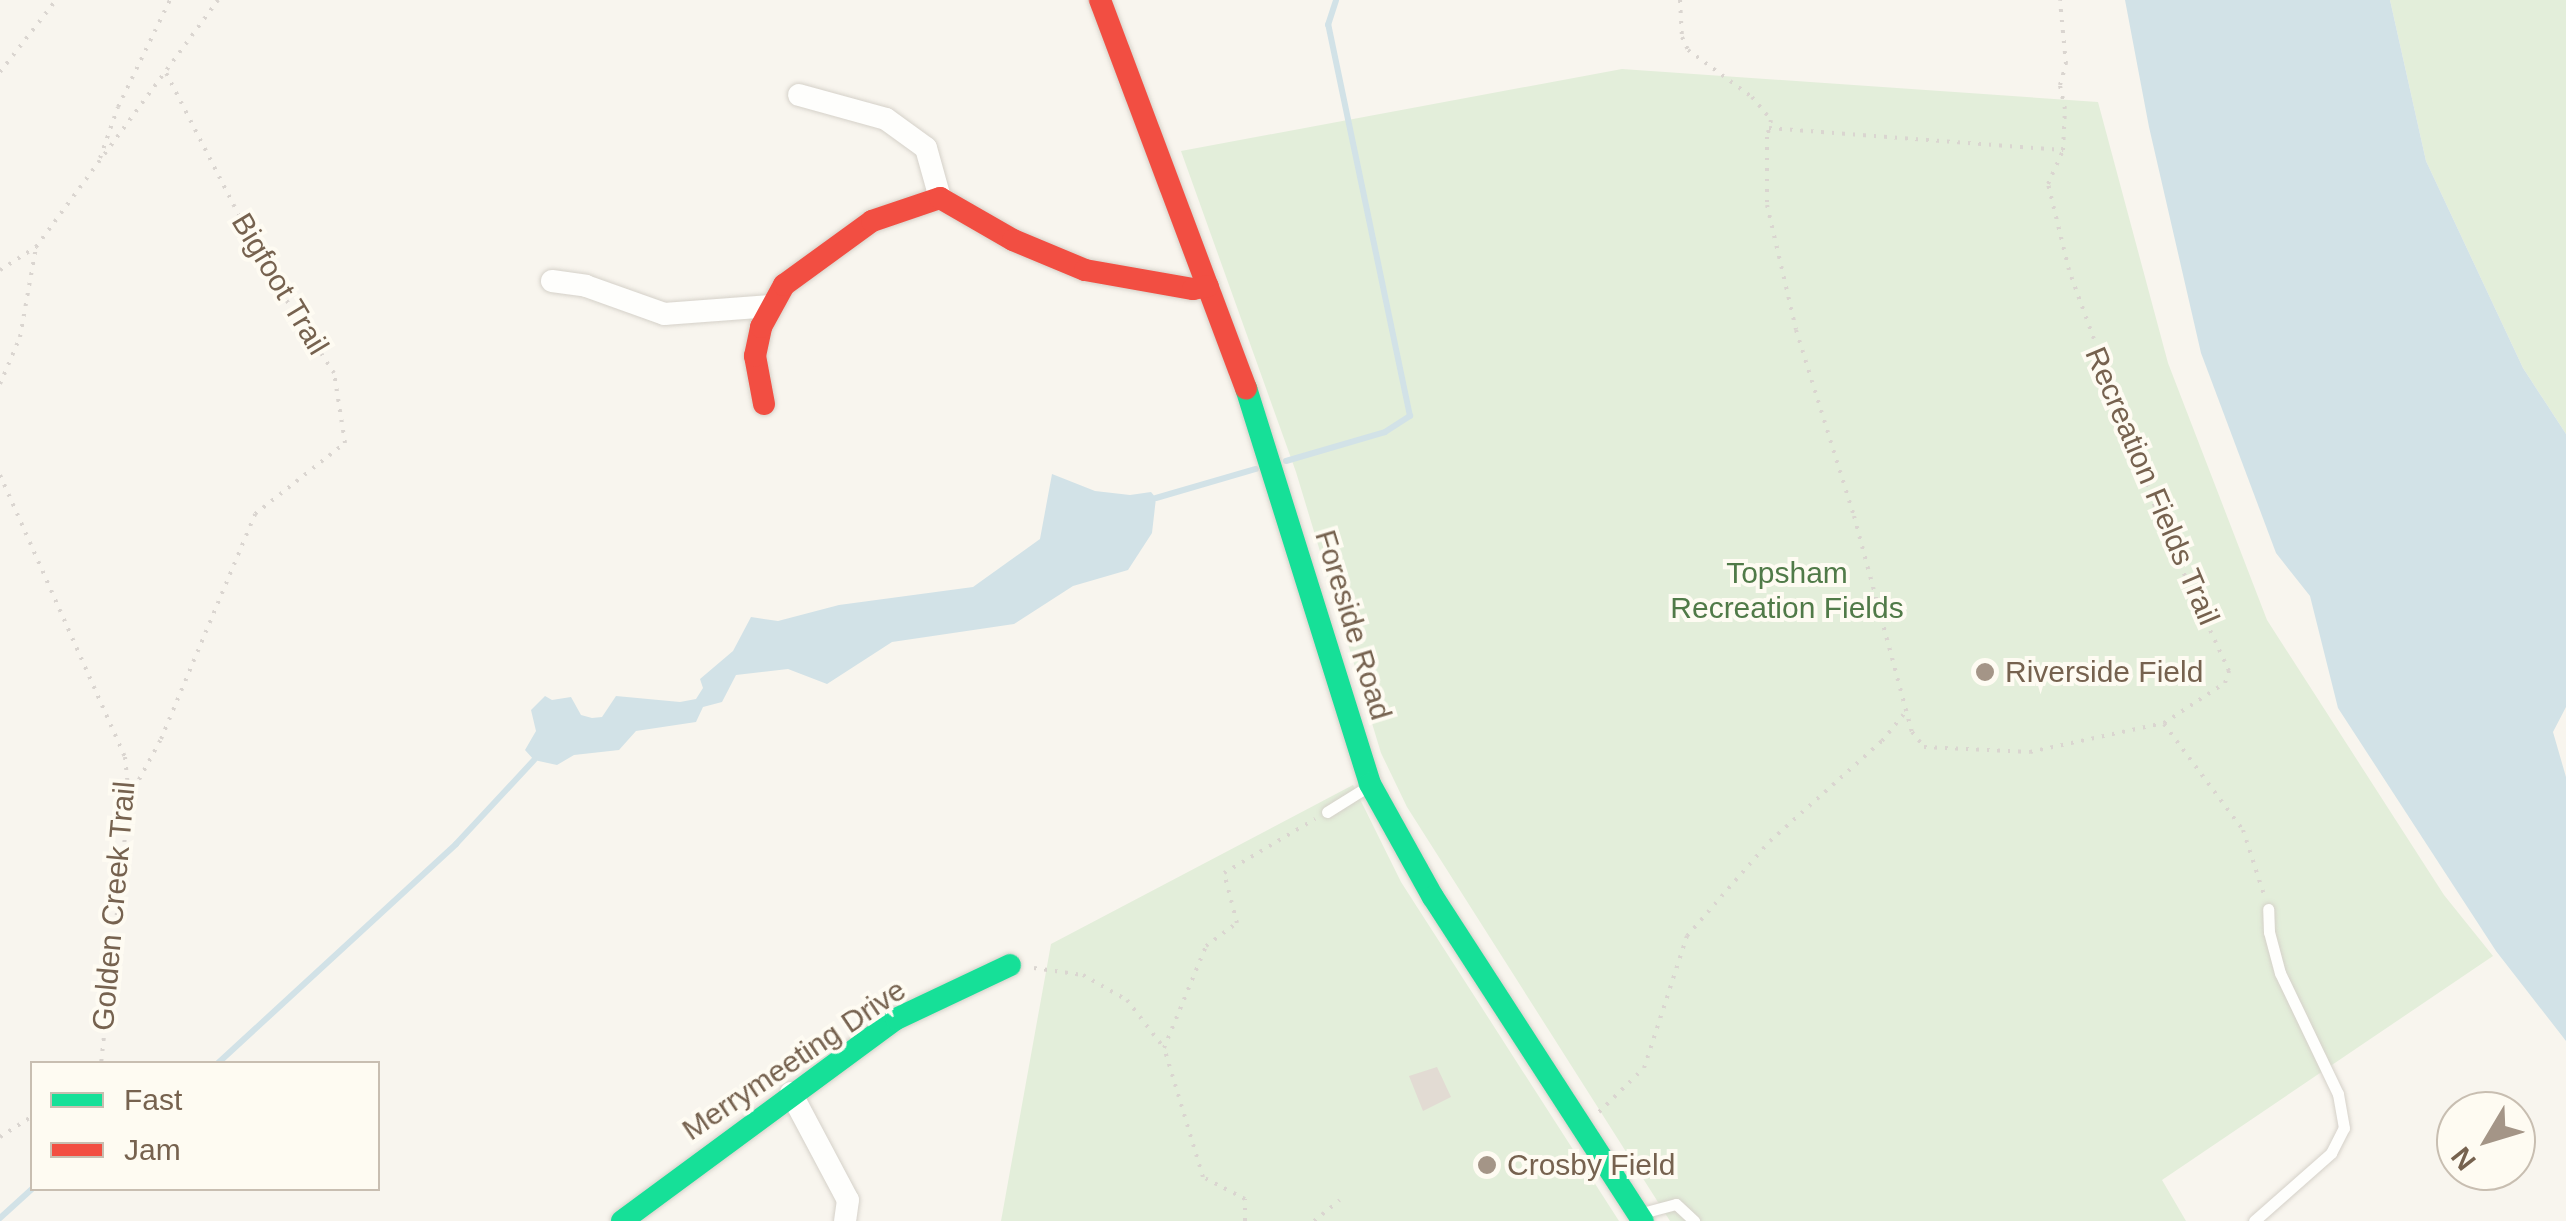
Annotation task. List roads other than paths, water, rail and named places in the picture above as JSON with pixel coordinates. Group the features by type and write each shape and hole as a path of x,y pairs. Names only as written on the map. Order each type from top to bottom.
{"street":[{"name":"Foreside Road","path":"1100,0 1251,404 1370,784 1433,897 1641,1218"},
{"path":"799,95 886,119 926,148 940,198 1013,240 1085,270 1192,289 1208,286"},
{"path":"764,404 755,356 761,327 784,285 872,220 940,198"},
{"path":"552,281 586,286 664,314 772,306"},
{"name":"Merrymeeting Drive","path":"622,1221 896,1018 1010,965"},
{"path":"791,1093 848,1200 844,1221"}],"lane":[{"path":"1327,812 1370,784"},
{"path":"2254,1221 2331,1152 2344,1128 2338,1094 2280,973 2268,932 2268,909"},
{"path":"1641,1218 1676,1204 1694,1221"}],"waterway":[{"path":"1286,461 1385,432 1410,416 1328,25 1336,0"},
{"path":"1156,498 1256,469"},
{"path":"220,1061 456,844 534,760"},
{"path":"0,1218 30,1191"}],"place":[{"name":"Riverside Field","path":"1985,672"},
{"name":"Crosby Field","path":"1487,1165"}],"park label":[{"name":"Topsham Recreation Fields","path":"1787,590"}]}
